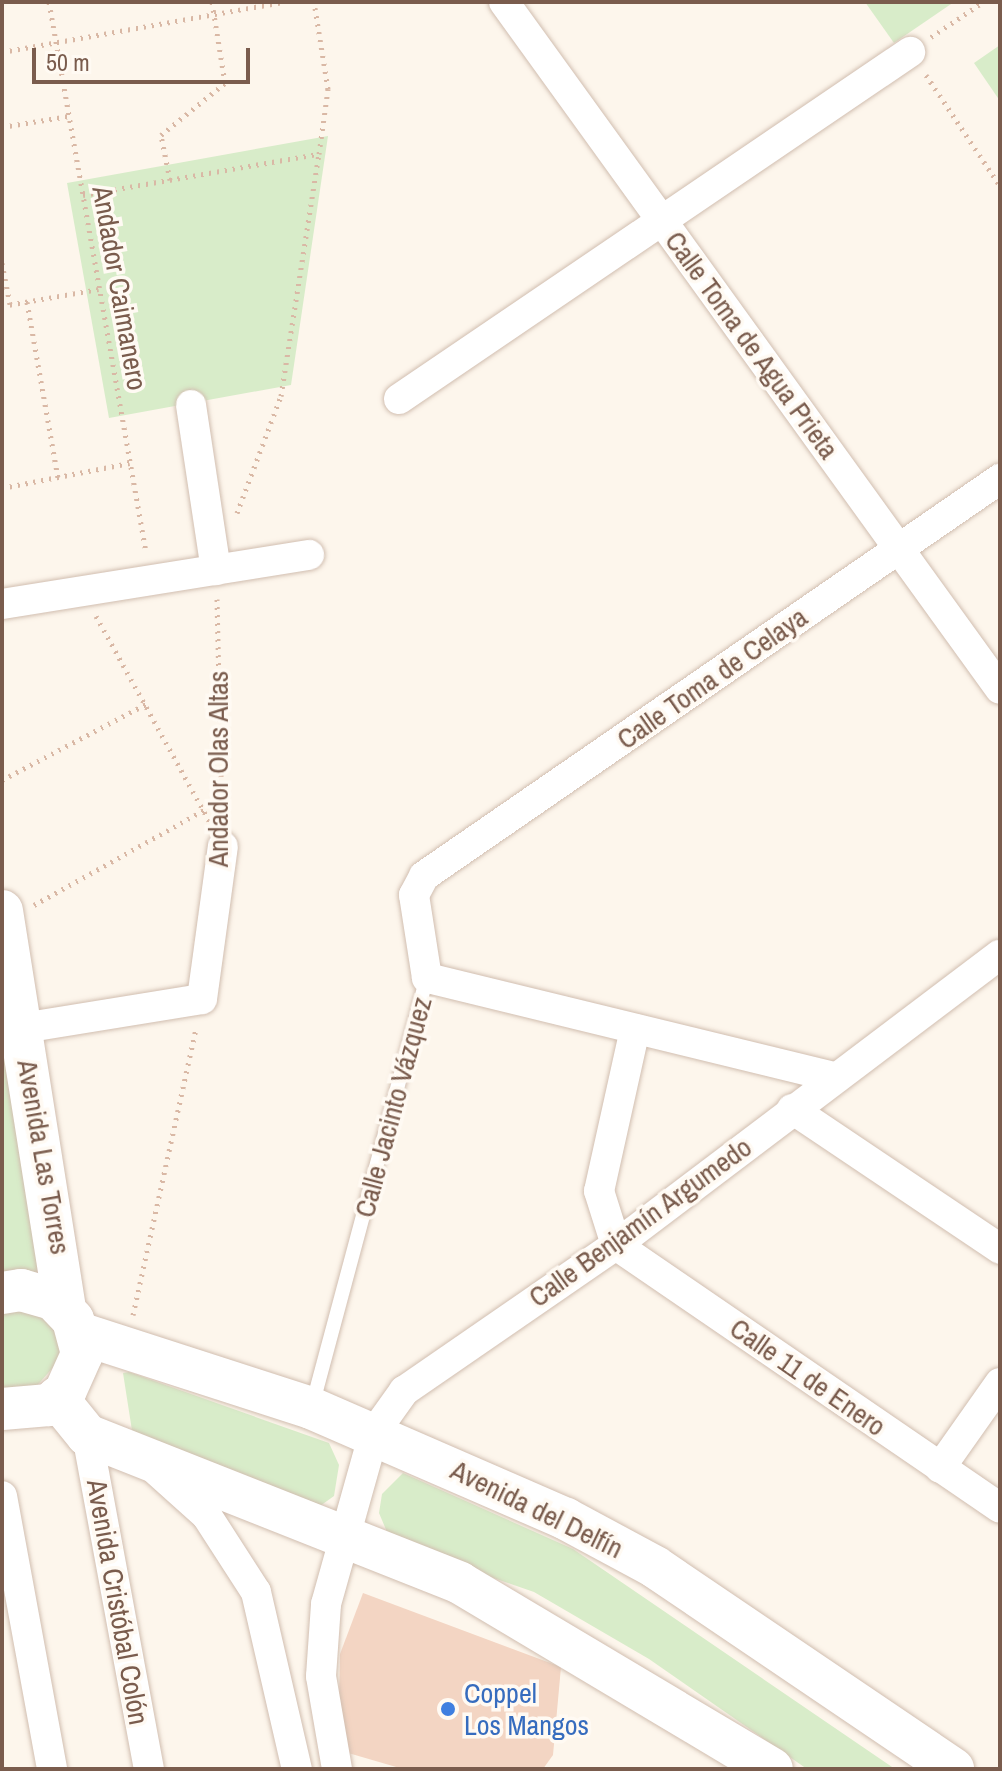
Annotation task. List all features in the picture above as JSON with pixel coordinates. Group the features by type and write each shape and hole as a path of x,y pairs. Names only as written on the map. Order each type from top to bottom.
{"street":[{"name":"Calle Toma de Agua Prieta","path":"504,2 1000,689"},
{"path":"399,399 910,52"},
{"path":"191,405 216,570"},
{"name":"Calle Toma de Celaya","path":"427,978 412,914 424,876 1000,479"},
{"path":"2,604 309,555"},
{"name":"Andador Olas Altas","path":"202,999 223,846"},
{"name":"Avenida Las Torres","path":"3,917 72,1321 77,1375 57,1398"},
{"name":"Calle Benjamín Argumedo","path":"337,1769 321,1676 326,1604 374,1433 404,1391 616,1245 834,1077 1000,955"},
{"name":"Calle Jacinto Vázquez","path":"427,978 834,1077"},
{"path":"23,1028 202,999"},
{"path":"616,1245 599,1191 635,1029"},
{"path":"792,1109 1000,1249"},
{"name":"Calle 11 de Enero","path":"616,1245 1000,1508"},
{"name":"Avenida del Delfín","path":"2,1293 38,1292 72,1321 126,1348 311,1408 374,1433 655,1567 953,1769"},
{"path":"940,1468 1000,1383"},
{"path":"2,1409 29,1412 57,1398 87,1435 346,1536 546,1628 772,1769"},
{"name":"Avenida Cristóbal Colón","path":"87,1435 149,1769"},
{"path":"142,1458 207,1516 256,1592 297,1769"},
{"path":"2,1496 52,1769"}],"lane":[{"name":"Calle Jacinto Vázquez","path":"311,1408 427,978"}],"path":[{"name":"Andador Caimanero","path":"49,2 151,580"},
{"path":"170,180 161,135 225,83 212,2"},
{"path":"2,52 282,2"},
{"path":"216,570 281,396 328,89 314,2"},
{"path":"983,2 910,52 1000,186"},
{"path":"2,127 69,116"},
{"path":"83,195 319,154"},
{"path":"2,263 10,304"},
{"path":"2,306 99,289"},
{"path":"27,302 58,477"},
{"path":"2,488 130,463"},
{"name":"Andador Olas Altas","path":"216,570 223,846"},
{"path":"82,591 223,846"},
{"path":"2,780 146,704"},
{"path":"3,917 204,810"},
{"path":"126,1348 202,999"}],"green space":[{"path":"865,2 954,2 894,43"},
{"path":"1000,45 1000,101 974,63"},
{"path":"328,136 291,385 109,418 67,183"},
{"path":"2,1015 48,1272 2,1279"},
{"path":"2,1301 51,1311 64,1355 34,1389 2,1390"},
{"path":"129,1372 329,1443 339,1465 334,1496 313,1511 133,1437 123,1373"},
{"path":"403,1473 573,1549 895,1769 807,1769 649,1659 534,1592 416,1551 387,1532 379,1513 382,1494"}],"building":[{"name":"Coppel Los Mangos","path":"363,1593 561,1667 553,1755 543,1769 403,1769 338,1750 340,1654"}],"place":[{"name":"Coppel Los Mangos","path":"448,1709"}]}
